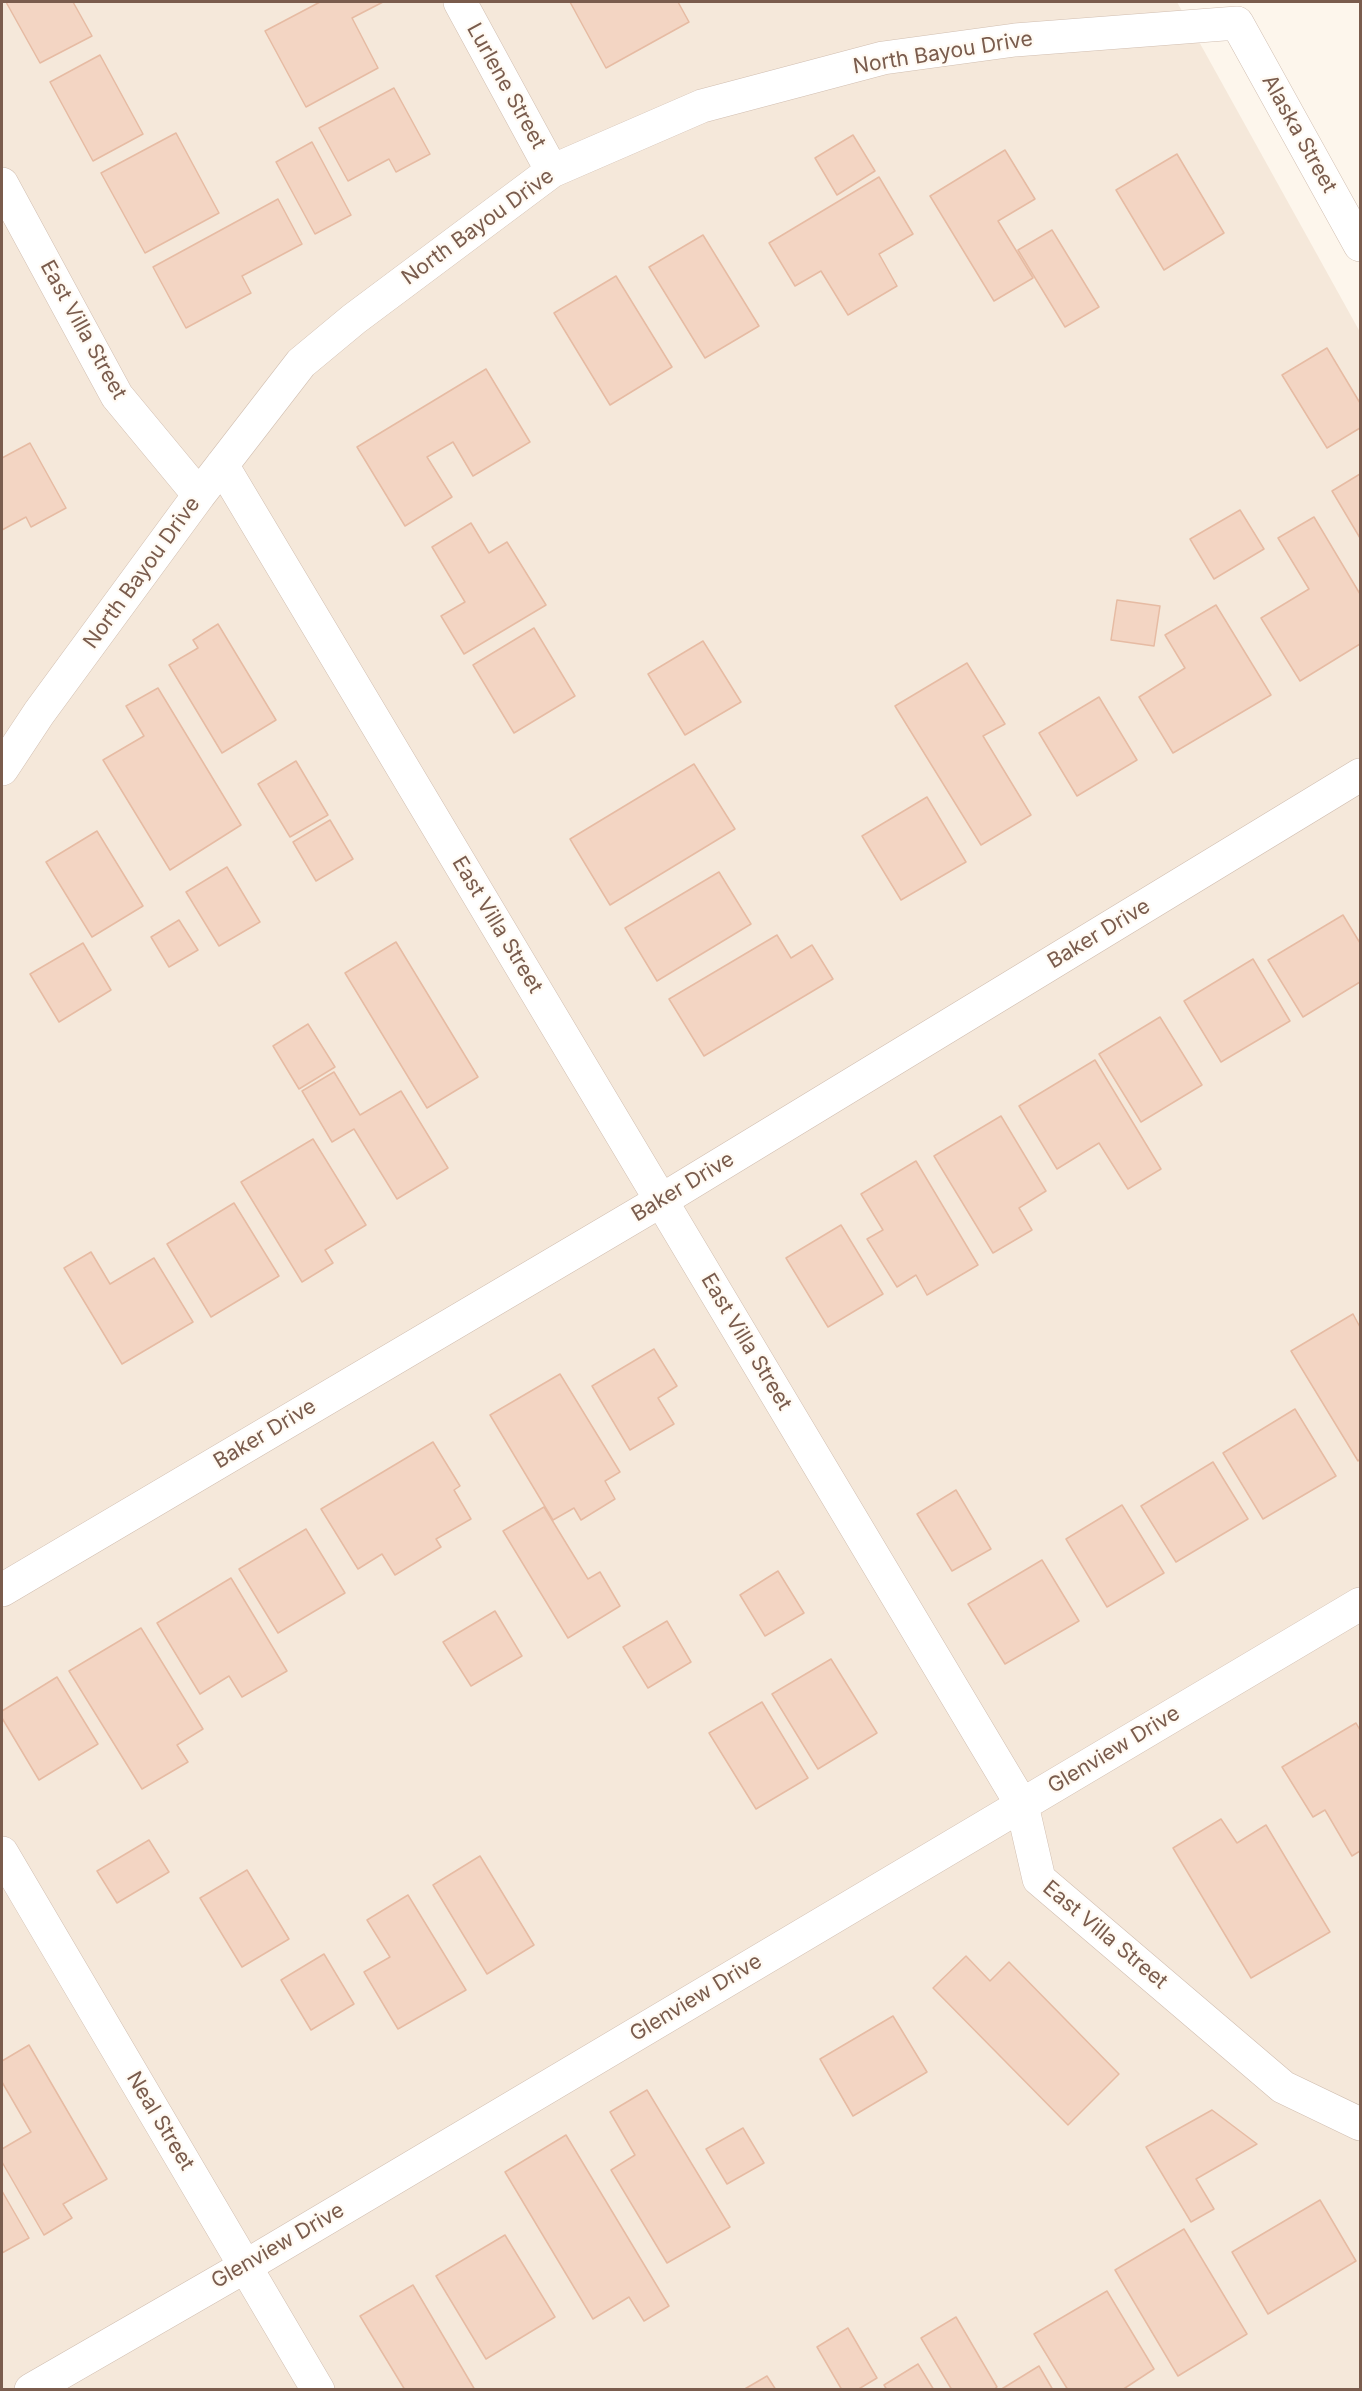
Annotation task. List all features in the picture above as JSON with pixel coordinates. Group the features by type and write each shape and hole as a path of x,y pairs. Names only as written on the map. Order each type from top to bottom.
{"street":[{"name":"Lurlene Street","path":"460,2 552,171"},
{"name":"North Bayou Drive","path":"2,769 39,713 199,495 301,363 354,319 552,171 702,106 883,58 1015,40 1237,23"},
{"name":"Alaska Street","path":"1237,23 1360,245"},
{"name":"East Villa Street","path":"2,184 117,396 199,495"},
{"name":"East Villa Street","path":"222,465 1022,1805 1039,1879 1283,2087 1360,2124"},
{"name":"Baker Drive","path":"2,1590 662,1200 1360,775"},
{"name":"Glenview Drive","path":"31,2390 246,2266 1360,1604"},
{"name":"Neal Street","path":"2,1853 318,2390"}],"shaded area":[{"path":"2,2 1177,2 1360,332 1360,2389 2,2390"}],"building":[{"path":"6,2 73,2 92,36 40,63"},
{"path":"320,2 383,2 352,18 378,68 306,107 265,31"},
{"path":"570,2 678,2 689,22 606,68"},
{"path":"100,55 143,134 93,161 50,82"},
{"path":"394,88 430,154 396,172 389,159 348,181 319,128"},
{"path":"176,133 219,213 145,253 101,173"},
{"path":"853,135 875,171 837,195 815,158"},
{"path":"312,142 351,215 315,234 276,162"},
{"path":"1005,150 1035,199 998,221 1033,278 994,301 930,196"},
{"path":"1177,154 1224,233 1164,270 1116,190"},
{"path":"879,177 913,234 879,254 897,286 848,315 821,271 795,286 769,243"},
{"path":"278,199 302,244 242,276 251,293 186,328 153,267"},
{"path":"1052,230 1099,307 1065,327 1018,250"},
{"path":"703,235 759,326 705,358 649,267"},
{"path":"616,276 672,367 610,405 554,313"},
{"path":"1327,348 1360,403 1360,428 1327,448 1282,375"},
{"path":"486,369 530,442 473,476 453,442 427,457 452,497 405,526 357,447"},
{"path":"30,443 66,508 31,527 26,517 2,530 2,458"},
{"path":"1360,474 1360,538 1332,491"},
{"path":"1240,510 1264,549 1214,579 1190,539"},
{"path":"1314,517 1360,594 1360,644 1300,681 1261,618 1309,589 1278,538"},
{"path":"471,523 489,553 507,542 546,605 464,654 441,616 465,602 432,547"},
{"path":"1117,600 1160,606 1154,646 1111,640"},
{"path":"1216,605 1271,695 1173,753 1139,697 1185,668 1165,635"},
{"path":"218,624 276,720 222,753 169,665 198,648 193,640"},
{"path":"534,628 575,696 514,733 473,665"},
{"path":"703,641 741,702 685,735 648,674"},
{"path":"967,663 1005,724 983,736 1031,815 981,845 895,706"},
{"path":"158,688 241,825 170,870 103,760 144,736 126,706"},
{"path":"1099,697 1137,760 1077,796 1039,733"},
{"path":"296,761 328,815 290,837 258,784"},
{"path":"694,764 735,829 610,905 570,839"},
{"path":"927,797 966,862 901,900 862,836"},
{"path":"330,820 353,859 316,881 293,842"},
{"path":"97,831 143,906 92,937 46,862"},
{"path":"227,867 260,922 219,946 186,892"},
{"path":"719,872 751,924 657,981 625,928"},
{"path":"1343,915 1360,943 1360,982 1303,1017 1268,960"},
{"path":"179,920 198,950 169,967 151,937"},
{"path":"777,935 791,958 812,945 833,979 704,1056 669,999"},
{"path":"396,942 478,1077 427,1108 345,973"},
{"path":"83,943 111,990 59,1022 30,974"},
{"path":"1253,959 1290,1021 1221,1062 1184,1001"},
{"path":"1160,1017 1202,1085 1141,1122 1099,1054"},
{"path":"308,1024 335,1067 299,1089 273,1046"},
{"path":"1095,1060 1161,1169 1128,1189 1099,1143 1057,1169 1019,1106"},
{"path":"334,1072 360,1115 401,1091 448,1168 397,1199 354,1129 332,1142 302,1091"},
{"path":"1001,1116 1046,1191 1019,1208 1032,1230 993,1253 934,1156"},
{"path":"313,1139 366,1225 325,1250 333,1263 302,1282 241,1182"},
{"path":"916,1161 978,1265 927,1295 916,1275 897,1287 867,1239 883,1230 861,1194"},
{"path":"234,1203 279,1276 211,1317 167,1244"},
{"path":"841,1225 883,1294 828,1327 786,1258"},
{"path":"91,1252 110,1284 154,1258 193,1322 122,1364 64,1268"},
{"path":"1353,1314 1360,1327 1360,1459 1358,1461 1291,1351"},
{"path":"654,1349 677,1386 658,1398 674,1424 630,1450 592,1386"},
{"path":"560,1374 620,1472 605,1481 615,1499 581,1520 574,1508 553,1520 490,1415"},
{"path":"1295,1409 1336,1476 1263,1519 1223,1453"},
{"path":"433,1442 460,1486 454,1490 471,1519 436,1539 441,1547 395,1575 382,1554 358,1569 321,1509"},
{"path":"1213,1462 1248,1519 1176,1562 1141,1506"},
{"path":"956,1490 991,1549 952,1571 917,1514"},
{"path":"1122,1505 1164,1573 1107,1607 1066,1539"},
{"path":"544,1507 588,1579 600,1572 620,1606 568,1638 503,1531"},
{"path":"306,1529 345,1593 278,1633 239,1569"},
{"path":"1042,1560 1079,1621 1005,1664 968,1604"},
{"path":"778,1571 804,1613 765,1636 740,1595"},
{"path":"231,1578 287,1671 242,1697 229,1676 200,1694 157,1623"},
{"path":"495,1611 522,1656 471,1686 443,1642"},
{"path":"667,1621 691,1662 648,1688 623,1647"},
{"path":"141,1628 203,1729 177,1745 188,1762 142,1789 69,1671"},
{"path":"831,1659 877,1733 818,1769 772,1694"},
{"path":"57,1677 98,1744 39,1780 2,1718 2,1711"},
{"path":"762,1702 808,1778 756,1809 709,1733"},
{"path":"1356,1723 1360,1730 1360,1851 1352,1856 1325,1810 1313,1817 1282,1767"},
{"path":"1221,1819 1237,1843 1266,1825 1330,1932 1251,1978 1173,1848"},
{"path":"149,1840 169,1872 117,1903 97,1871"},
{"path":"480,1856 534,1945 487,1974 433,1885"},
{"path":"247,1870 289,1939 242,1967 200,1898"},
{"path":"408,1895 466,1990 398,2029 364,1972 390,1957 367,1920"},
{"path":"324,1954 354,2004 311,2030 281,1980"},
{"path":"966,1956 990,1981 1009,1962 1119,2074 1068,2125 933,1988"},
{"path":"893,2016 927,2072 853,2116 820,2059"},
{"path":"29,2045 107,2179 63,2204 72,2218 44,2235 2,2162 2,2149 31,2132 2,2082 2,2061"},
{"path":"647,2090 730,2227 667,2263 611,2170 635,2155 610,2112"},
{"path":"1212,2110 1257,2144 1196,2179 1214,2209 1191,2222 1146,2147"},
{"path":"743,2128 764,2163 727,2184 706,2149"},
{"path":"566,2135 669,2306 644,2321 629,2297 593,2319 505,2172"},
{"path":"2,2191 29,2238 2,2253"},
{"path":"1320,2200 1356,2261 1268,2314 1232,2252"},
{"path":"1184,2229 1247,2334 1178,2376 1115,2270"},
{"path":"505,2235 555,2317 486,2359 436,2276"},
{"path":"413,2285 475,2390 405,2390 360,2316"},
{"path":"1107,2291 1154,2369 1122,2390 1068,2390 1034,2334"},
{"path":"956,2317 997,2387 993,2390 952,2390 921,2338"},
{"path":"848,2328 877,2378 857,2390 842,2390 817,2347"},
{"path":"918,2364 934,2390 887,2390 884,2385"},
{"path":"1039,2366 1053,2390 1000,2390"},
{"path":"767,2376 776,2390 743,2390"}]}
